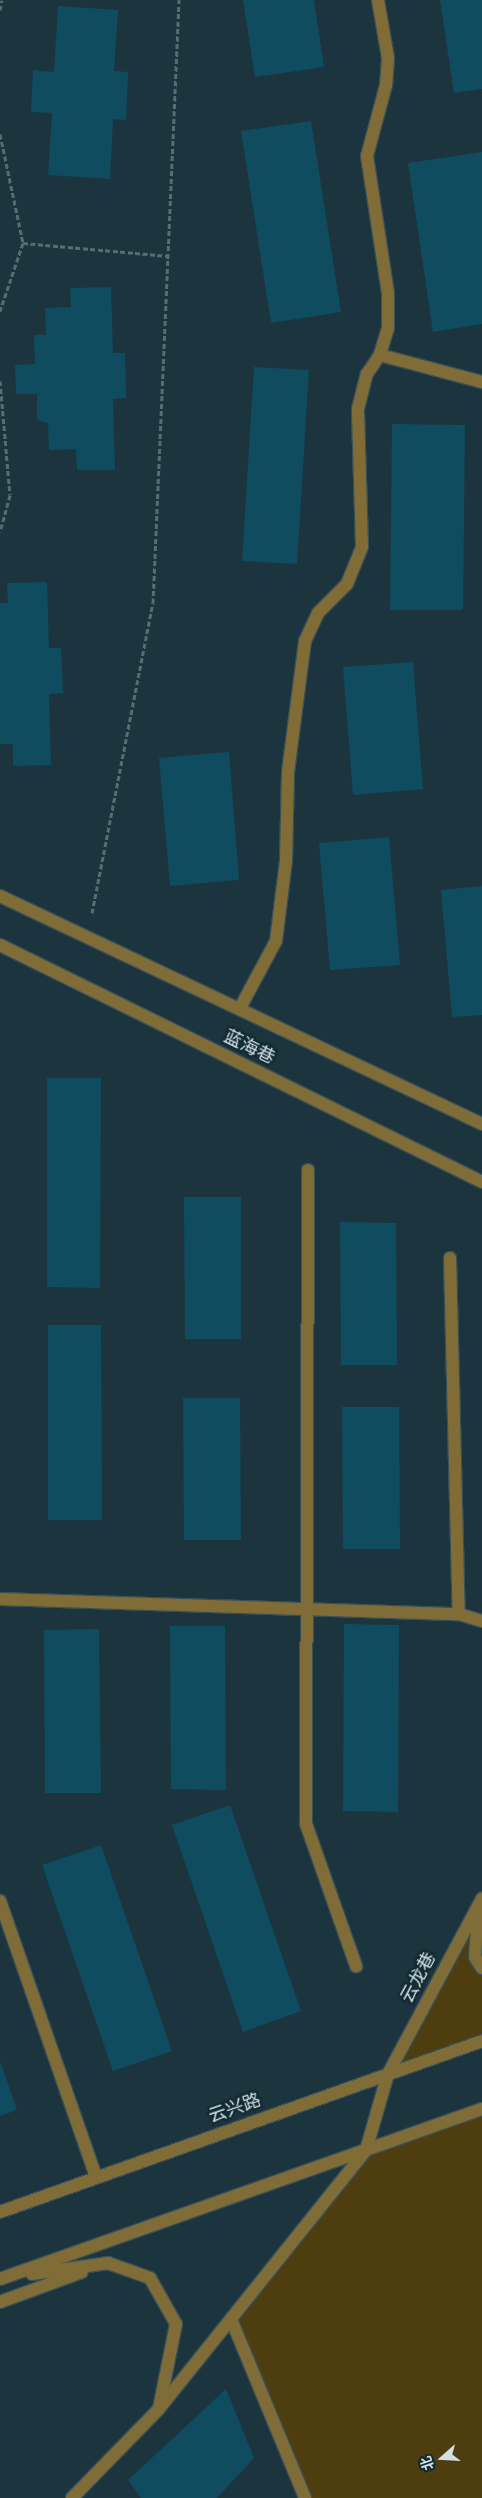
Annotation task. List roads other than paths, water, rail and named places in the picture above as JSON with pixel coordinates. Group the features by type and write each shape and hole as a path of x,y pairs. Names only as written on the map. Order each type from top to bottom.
{"street":[{"path":"240,1008 276,941 286,861 288,772 304,641 318,613 347,584 362,547 358,410 367,374 380,355 388,328 388,293 367,156 386,84 388,58 378,0"},
{"path":"380,355 482,382"},
{"name":"蓝海巷","path":"0,896 86,939 240,1008 482,1124"},
{"name":"蓝海巷","path":"0,946 482,1182"},
{"path":"308,1170 306,1824 356,1966"},
{"path":"450,1258 459,1614"},
{"path":"0,1599 459,1614 482,1621"},
{"path":"0,1902 96,2177"},
{"path":"480,1902 474,1957 482,1968"},
{"name":"云龙巷","path":"366,2150 388,2074 480,1902"},
{"name":"云兴路","path":"0,2212 482,2041"},
{"path":"2,2278 482,2109"},
{"path":"72,2498 158,2410 366,2150"},
{"path":"2,2278 108,2263 150,2278 176,2324 158,2410"},
{"path":"0,2302 108,2263"},
{"path":"231,2319 305,2498"}]}
